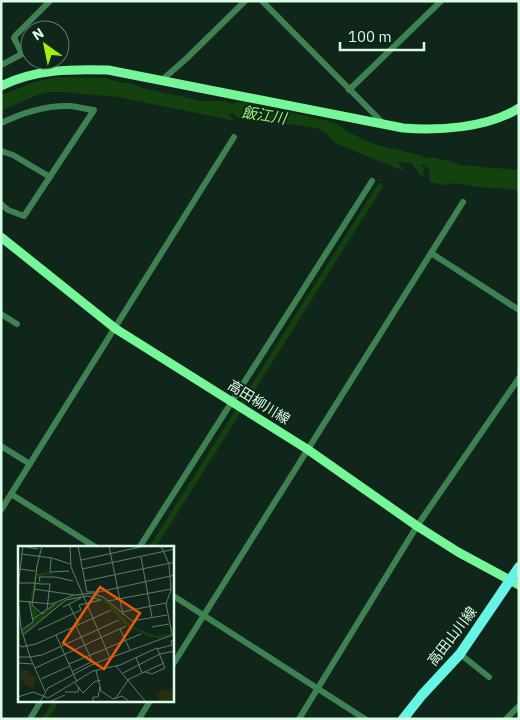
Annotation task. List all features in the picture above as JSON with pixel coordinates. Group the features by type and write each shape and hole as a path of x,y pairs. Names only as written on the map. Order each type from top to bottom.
{"main road":[{"path":"1,86 25,77 60,70 108,70 416,130 478,124 495,120 519,108"},
{"name":"高田柳川線","path":"1,237 116,328 307,449 417,526 458,552 514,582"},
{"name":"高田山川線","path":"403,719 422,695 460,654 514,582 519,567"}],"street":[{"path":"1,65 22,54 14,38 15,36 50,1"},
{"path":"162,80 245,1"},
{"path":"262,1 384,124"},
{"path":"349,90 440,1"},
{"path":"1,123 19,115 46,108 70,106 94,110 24,216 8,210 1,204"},
{"path":"1,510 234,137"},
{"path":"1,151 13,155 50,177"},
{"path":"140,546 372,181"},
{"path":"174,663 463,202"},
{"path":"431,253 519,310"},
{"path":"1,314 17,324"},
{"path":"299,719 417,526 519,378"},
{"path":"1,446 30,464"},
{"path":"12,494 94,546"},
{"path":"174,596 364,719"},
{"path":"460,654 489,677"},
{"path":"30,719 40,702"},
{"path":"138,719 149,702"},
{"path":"506,719 519,706"}],"water":[{"name":"飯江川","path":"57,77 105,78 202,101 226,101 229,104 242,102 320,119 335,123 354,135 377,145 423,156 426,159 432,157 460,165 519,170 519,190 455,183 444,185 429,182 430,169 424,165 427,165 420,164 424,168 422,177 411,163 398,162 403,170 408,173 335,143 325,132 317,128 250,119 242,120 232,113 228,115 236,121 118,97 61,92 37,95 1,111 1,95 35,82"}],"waterway":[{"path":"153,546 380,186"},
{"path":"45,719 55,702"}]}
